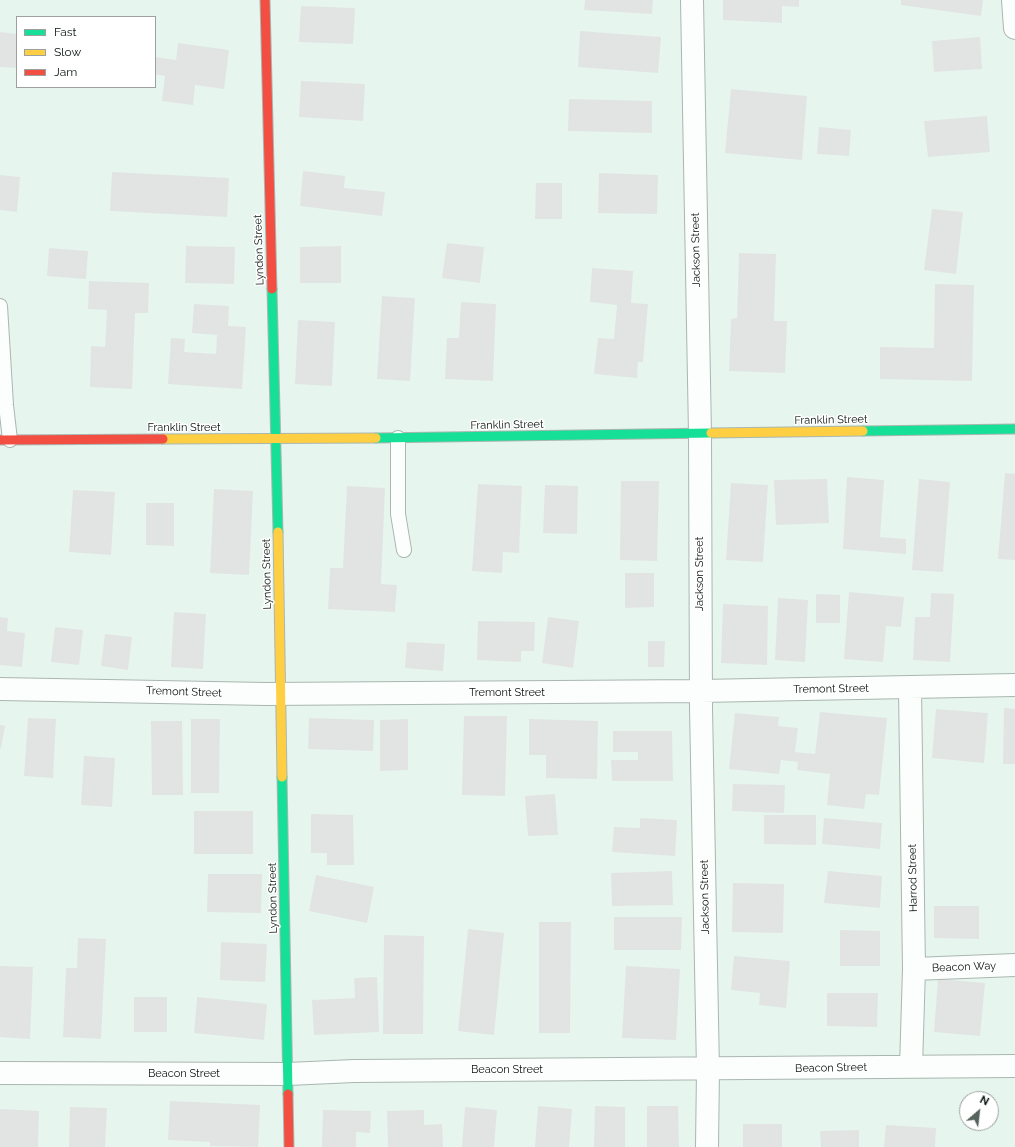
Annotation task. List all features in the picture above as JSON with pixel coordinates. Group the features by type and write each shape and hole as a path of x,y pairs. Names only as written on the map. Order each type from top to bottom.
{"street":[{"name":"Lyndon Street","path":"265,0 276,439 289,1147"},
{"name":"Jackson Street","path":"692,0 700,434 701,691 708,1147"},
{"path":"1013,0 1015,28"},
{"name":"Franklin Street","path":"5,440 398,438 1015,429"},
{"name":"Tremont Street","path":"0,688 281,694 701,691 1015,685"},
{"name":"Harrod Street","path":"910,688 914,969 911,1067"},
{"name":"Beacon Way","path":"914,969 1015,965"},
{"name":"Beacon Street","path":"0,1073 288,1074 354,1071 708,1070 1015,1066"}],"lane":[{"path":"0,306 6,405 5,440"},
{"path":"398,438 398,514 404,550"}],"building":[{"path":"585,0 653,0 652,14 584,10"},
{"path":"723,0 799,0 799,7 782,6 782,23 723,20"},
{"path":"901,0 983,0 981,16 901,5"},
{"path":"301,6 355,8 353,44 299,42"},
{"path":"580,31 661,37 658,73 578,67"},
{"path":"0,32 16,34 16,68 0,67"},
{"path":"980,37 982,69 934,72 932,41"},
{"path":"178,43 229,50 224,89 195,85 193,105 162,101 165,76 156,74 156,57 176,60"},
{"path":"301,81 365,84 363,121 299,117"},
{"path":"731,89 807,96 802,160 725,153"},
{"path":"569,99 652,101 652,133 568,131"},
{"path":"987,116 990,152 928,157 924,121"},
{"path":"819,127 851,130 849,156 817,154"},
{"path":"303,171 345,176 344,188 385,192 382,216 300,206"},
{"path":"112,172 229,178 227,217 110,211"},
{"path":"599,173 658,175 657,214 598,213"},
{"path":"0,175 20,177 17,212 0,210"},
{"path":"536,183 562,183 562,219 535,219"},
{"path":"932,209 963,212 956,274 924,270"},
{"path":"447,243 484,247 480,283 442,278"},
{"path":"186,246 235,247 234,284 185,283"},
{"path":"341,246 341,283 300,283 300,247"},
{"path":"49,248 88,251 86,279 47,276"},
{"path":"739,253 776,254 774,321 787,321 785,373 729,371 731,319 737,318"},
{"path":"592,268 633,271 631,303 648,304 643,362 638,362 637,378 594,374 598,338 614,339 617,305 590,302"},
{"path":"89,281 149,283 148,313 135,313 132,389 90,387 91,346 105,347 107,310 88,309"},
{"path":"935,284 974,285 972,381 880,379 880,347 934,348"},
{"path":"382,296 415,298 410,381 377,379"},
{"path":"461,302 496,304 493,381 445,379 447,338 459,338"},
{"path":"194,304 229,306 228,326 246,327 242,389 168,384 171,338 185,339 184,352 216,354 217,335 192,333"},
{"path":"298,320 335,322 332,386 295,384"},
{"path":"1005,473 1015,474 1015,560 998,559"},
{"path":"847,477 884,480 880,537 906,539 906,554 843,549"},
{"path":"827,479 829,523 776,525 774,480"},
{"path":"919,479 950,482 943,572 912,570"},
{"path":"621,481 659,481 657,561 620,560"},
{"path":"731,483 768,485 763,562 726,560"},
{"path":"478,484 522,486 519,553 503,552 502,573 472,571"},
{"path":"545,485 578,486 577,534 543,533"},
{"path":"347,486 385,488 381,584 397,585 395,612 328,609 330,568 343,568"},
{"path":"214,489 253,491 249,575 210,573"},
{"path":"73,490 115,492 111,555 69,552"},
{"path":"146,503 174,503 174,546 146,545"},
{"path":"625,573 654,573 654,607 625,608"},
{"path":"849,592 904,597 901,627 886,626 883,662 844,659"},
{"path":"931,593 954,594 950,662 913,660 915,617 930,617"},
{"path":"816,594 840,595 840,623 816,623"},
{"path":"778,598 808,600 805,662 775,660"},
{"path":"723,604 768,606 767,665 721,663"},
{"path":"174,612 206,614 203,669 171,667"},
{"path":"0,617 8,618 7,631 25,633 22,667 0,665"},
{"path":"548,617 579,621 573,668 542,663"},
{"path":"478,621 535,622 534,651 521,651 521,662 477,660"},
{"path":"55,627 83,630 79,665 51,662"},
{"path":"105,634 132,637 128,670 101,666"},
{"path":"648,641 665,641 664,667 648,667"},
{"path":"407,642 445,644 443,671 405,668"},
{"path":"1004,708 1015,709 1015,764 1003,764"},
{"path":"936,709 988,713 984,763 932,758"},
{"path":"820,712 887,718 879,795 866,794 864,809 827,805 830,774 797,770 798,762 781,760 779,774 729,769 735,713 779,717 778,726 798,728 795,752 815,754"},
{"path":"464,716 507,716 505,796 462,795"},
{"path":"28,718 56,719 53,778 24,776"},
{"path":"309,718 374,720 373,751 308,749"},
{"path":"191,719 220,719 219,793 191,793"},
{"path":"408,719 408,770 380,771 380,720"},
{"path":"529,719 598,721 597,779 546,778 546,755 529,755"},
{"path":"151,721 182,721 183,795 152,795"},
{"path":"0,725 5,726 1,748 0,748"},
{"path":"613,731 672,731 673,781 612,781 611,760 638,760 638,752 613,752"},
{"path":"84,756 115,758 112,807 81,805"},
{"path":"733,784 785,785 784,813 732,811"},
{"path":"555,794 558,835 528,836 525,796"},
{"path":"194,811 253,811 253,854 194,854"},
{"path":"311,814 353,815 354,865 327,865 327,853 311,853"},
{"path":"764,815 816,815 816,845 764,844"},
{"path":"640,818 677,820 675,856 612,852 614,827 640,828"},
{"path":"824,818 882,823 880,849 822,844"},
{"path":"672,871 673,905 612,906 611,873"},
{"path":"828,871 882,876 880,908 824,903"},
{"path":"208,874 262,874 261,913 207,912"},
{"path":"316,875 374,887 367,923 309,911"},
{"path":"733,883 784,884 783,933 732,932"},
{"path":"934,906 979,906 979,939 934,938"},
{"path":"614,917 682,917 681,950 614,950"},
{"path":"539,922 571,922 570,1033 539,1033"},
{"path":"468,929 504,933 494,1035 458,1031"},
{"path":"840,930 880,931 880,966 840,966"},
{"path":"384,935 424,936 423,1034 383,1034"},
{"path":"78,938 106,939 101,1039 63,1037 66,968 77,968"},
{"path":"221,942 267,944 265,982 220,980"},
{"path":"734,956 790,961 786,1008 759,1005 760,993 731,990"},
{"path":"0,966 33,967 30,1039 0,1037"},
{"path":"626,966 680,969 676,1040 622,1038"},
{"path":"377,977 379,1032 314,1035 312,1000 355,998 354,978"},
{"path":"938,979 985,983 980,1036 934,1032"},
{"path":"827,993 878,993 877,1027 827,1026"},
{"path":"134,997 167,997 167,1032 134,1032"},
{"path":"197,997 267,1004 264,1040 194,1033"},
{"path":"170,1101 260,1105 258,1147 210,1146 210,1142 168,1140"},
{"path":"538,1106 572,1109 569,1147 535,1147"},
{"path":"595,1106 625,1107 625,1147 594,1147"},
{"path":"647,1106 678,1106 679,1147 647,1147"},
{"path":"70,1107 107,1108 105,1147 69,1147"},
{"path":"465,1107 497,1110 494,1147 462,1147"},
{"path":"0,1109 39,1111 38,1147 0,1147"},
{"path":"323,1110 371,1111 370,1133 356,1132 356,1147 322,1147"},
{"path":"424,1110 424,1125 442,1124 443,1147 388,1147 387,1111"},
{"path":"743,1124 782,1124 782,1147 743,1147"},
{"path":"886,1125 936,1128 935,1147 884,1147"},
{"path":"859,1130 859,1147 821,1147 820,1131"}],"traffic: fast":[{"path":"272,289 278,532"},
{"path":"863,431 1015,429"},
{"path":"376,438 711,433"},
{"path":"282,777 288,1094"}],"traffic: slow":[{"path":"711,433 863,431"},
{"path":"163,439 376,438"},
{"path":"278,532 282,777"}],"traffic: jam":[{"path":"265,0 272,289"},
{"path":"0,440 163,439"},
{"path":"288,1094 289,1147"}]}
